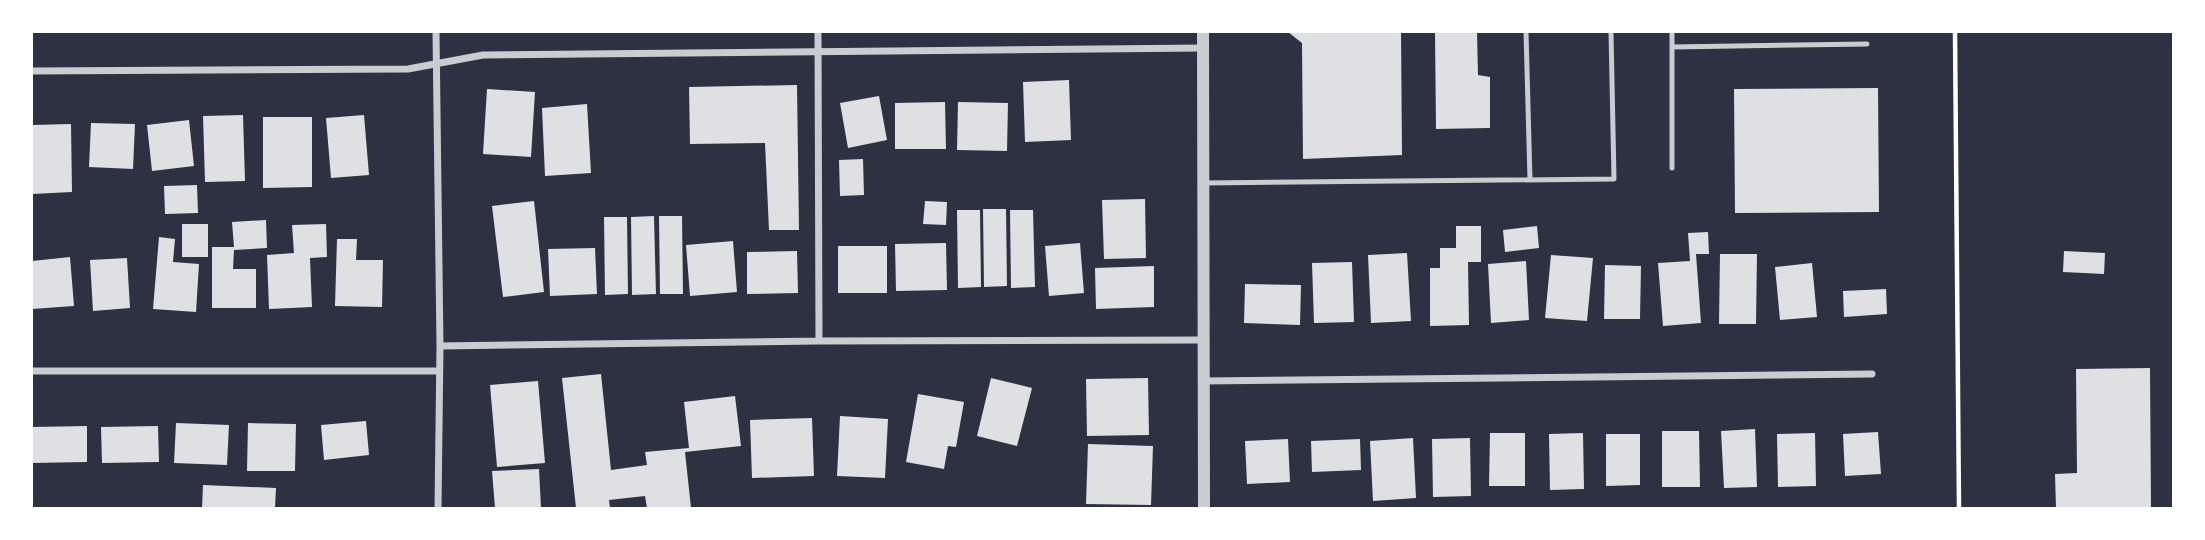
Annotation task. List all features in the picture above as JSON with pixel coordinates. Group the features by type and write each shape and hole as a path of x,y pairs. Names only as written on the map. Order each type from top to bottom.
{"street":[{"path":"436,32 440,346 438,509"},
{"path":"818,32 819,341"},
{"path":"1203,32 1204,509"},
{"path":"32,71 408,69 483,55 818,54 1203,48"},
{"path":"440,346 1205,340"},
{"path":"32,371 439,371"},
{"path":"1205,381 1872,374"}],"lane":[{"path":"1526,32 1531,180"},
{"path":"1204,183 1614,179 1611,32"},
{"path":"1672,32 1672,168"},
{"path":"1672,47 1867,44"}],"path":[{"path":"1955,32 1959,509"}],"building":[{"path":"1288,32 1401,32 1402,155 1303,159 1302,43"},
{"path":"1435,32 1477,32 1478,75 1490,77 1490,128 1436,129"},
{"path":"1069,80 1071,140 1025,142 1023,82"},
{"path":"797,85 799,230 769,230 765,143 690,144 689,87"},
{"path":"1878,88 1879,212 1735,213 1734,89"},
{"path":"487,89 535,92 531,157 483,154"},
{"path":"879,96 887,140 848,148 840,103"},
{"path":"945,102 946,149 895,149 895,103"},
{"path":"958,102 1008,103 1007,151 957,150"},
{"path":"587,104 591,173 545,176 542,108"},
{"path":"243,115 245,181 205,182 203,116"},
{"path":"364,115 369,175 331,178 326,118"},
{"path":"263,117 312,117 312,187 263,188"},
{"path":"189,120 194,166 152,171 147,125"},
{"path":"91,123 135,124 133,169 89,167"},
{"path":"71,124 72,192 32,194 32,125"},
{"path":"863,159 864,195 840,196 839,160"},
{"path":"197,185 198,213 165,214 164,186"},
{"path":"1145,199 1146,258 1104,259 1102,200"},
{"path":"534,201 544,292 503,297 492,206"},
{"path":"925,201 947,202 946,225 923,224"},
{"path":"983,209 1006,209 1007,286 984,287"},
{"path":"957,210 980,210 981,287 958,288"},
{"path":"1010,210 1033,210 1035,287 1011,288"},
{"path":"654,216 656,294 632,295 631,217"},
{"path":"659,216 682,216 683,294 660,294"},
{"path":"604,217 627,217 628,294 605,295"},
{"path":"266,220 267,248 234,250 233,269 256,269 256,308 212,308 212,247 234,247 232,222"},
{"path":"182,224 208,224 208,257 182,257"},
{"path":"326,224 327,257 310,258 312,307 269,309 267,255 294,253 292,225"},
{"path":"1456,226 1481,226 1481,262 1468,262 1469,325 1430,326 1430,268 1440,268 1440,248 1456,248"},
{"path":"1537,226 1539,248 1505,252 1503,230"},
{"path":"1708,232 1709,254 1696,254 1701,323 1663,326 1658,263 1690,261 1688,233"},
{"path":"159,237 175,239 173,262 199,264 196,312 153,309"},
{"path":"337,239 357,239 356,260 383,260 382,307 335,306"},
{"path":"733,241 737,292 690,296 686,245"},
{"path":"946,243 947,290 896,291 895,244"},
{"path":"1080,243 1084,293 1049,296 1045,246"},
{"path":"838,246 887,246 887,293 838,293"},
{"path":"595,248 597,294 550,296 548,249"},
{"path":"797,251 798,293 747,294 747,252"},
{"path":"2064,251 2105,253 2104,274 2063,272"},
{"path":"1407,253 1411,321 1371,323 1368,255"},
{"path":"1720,254 1757,254 1756,324 1719,324"},
{"path":"1551,255 1593,258 1587,321 1545,318"},
{"path":"70,257 74,306 32,309 32,261"},
{"path":"127,258 130,308 93,311 90,260"},
{"path":"1526,261 1529,320 1491,323 1488,264"},
{"path":"1352,262 1354,322 1314,323 1312,263"},
{"path":"1812,263 1817,317 1780,320 1775,267"},
{"path":"1605,265 1641,266 1640,319 1604,319"},
{"path":"1154,266 1154,307 1096,309 1095,268"},
{"path":"1245,284 1301,285 1300,325 1244,323"},
{"path":"1886,289 1887,314 1844,317 1843,291"},
{"path":"2150,368 2151,508 2056,508 2055,474 2077,473 2076,369"},
{"path":"601,374 611,470 647,465 645,452 689,448 684,402 735,396 741,446 685,452 691,508 647,508 645,496 609,500 610,508 576,508 562,378"},
{"path":"991,378 1032,388 1017,446 977,436"},
{"path":"1148,378 1149,435 1087,436 1086,379"},
{"path":"538,381 545,463 497,467 490,385"},
{"path":"918,394 964,402 956,447 948,446 944,469 906,462"},
{"path":"840,416 888,419 885,478 837,476"},
{"path":"812,418 814,476 752,478 750,420"},
{"path":"366,421 369,455 324,460 321,425"},
{"path":"176,423 229,425 227,465 174,463"},
{"path":"248,423 296,424 295,471 247,471"},
{"path":"87,426 87,462 32,463 32,427"},
{"path":"158,426 159,462 102,463 101,427"},
{"path":"1755,429 1757,487 1724,488 1721,431"},
{"path":"1662,431 1699,431 1700,487 1662,487"},
{"path":"1878,432 1881,474 1845,476 1843,434"},
{"path":"1490,433 1525,433 1525,486 1489,486"},
{"path":"1583,433 1584,489 1550,490 1549,434"},
{"path":"1815,433 1816,486 1778,487 1777,434"},
{"path":"1606,434 1640,434 1640,485 1606,486"},
{"path":"1413,438 1416,498 1373,501 1370,441"},
{"path":"1470,438 1471,496 1433,497 1432,439"},
{"path":"1288,439 1290,482 1247,484 1245,441"},
{"path":"1360,439 1361,470 1312,472 1311,441"},
{"path":"1088,444 1153,446 1151,505 1086,504"},
{"path":"539,469 541,508 495,508 492,471"},
{"path":"203,485 276,488 275,508 202,508"}]}
